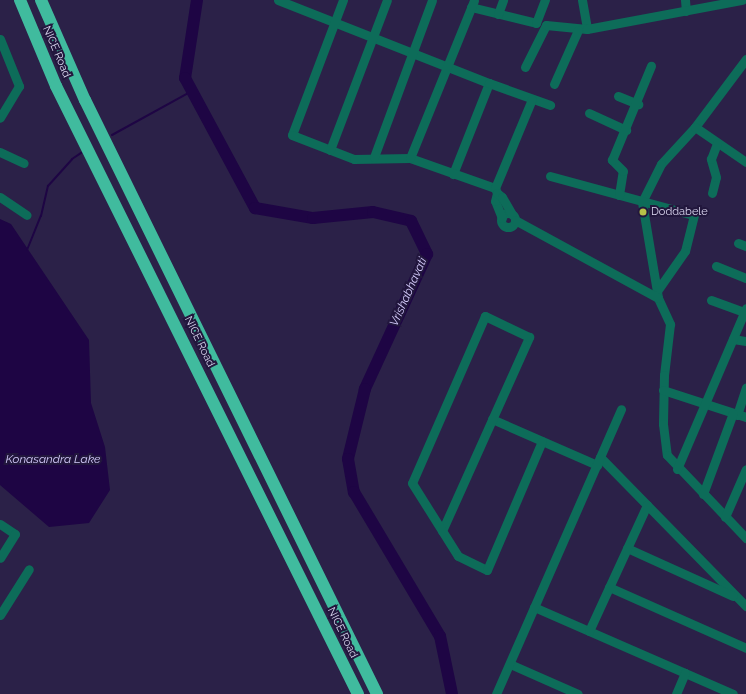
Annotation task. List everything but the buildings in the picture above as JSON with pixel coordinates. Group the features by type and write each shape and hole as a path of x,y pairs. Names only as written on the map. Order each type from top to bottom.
{"highway":[{"name":"NICE Road","path":"20,0 56,86 358,694"},
{"name":"NICE Road","path":"41,0 84,100 378,694"}],"street":[{"path":"278,0 300,4 335,22 372,37 489,83 550,105"},
{"path":"343,0 292,135 354,159 374,157 410,158 496,191 502,196 514,217 658,294"},
{"path":"330,150 387,0"},
{"path":"374,157 432,0"},
{"path":"498,14 503,0"},
{"path":"410,158 472,3 498,14 536,23 545,0"},
{"path":"554,84 583,30 582,0"},
{"path":"685,0 686,11"},
{"path":"526,67 544,26 583,30 742,0"},
{"path":"0,39 2,53 19,86 0,118"},
{"path":"746,59 695,127 661,164 642,202 658,294 670,324 664,390 667,455 677,469 746,538"},
{"path":"619,195 623,171 612,160 638,104 651,66"},
{"path":"453,174 489,83"},
{"path":"618,96 638,104"},
{"path":"514,217 508,226 502,218 495,200 496,191 532,99"},
{"path":"589,113 626,130"},
{"path":"695,127 746,162"},
{"path":"712,193 716,178 711,159 717,143"},
{"path":"0,152 24,163"},
{"path":"550,176 642,202 690,212 694,216 685,251 658,294"},
{"path":"0,197 27,215"},
{"path":"716,266 746,278"},
{"path":"677,469 745,310 711,300"},
{"path":"442,531 529,338 485,316 412,483 442,531 458,556 487,570 542,441"},
{"path":"733,339 746,341"},
{"path":"703,494 739,415 746,387"},
{"path":"664,390 739,415"},
{"path":"496,694 621,409"},
{"path":"492,419 542,441 599,461 647,505 746,606"},
{"path":"725,517 746,469"},
{"path":"589,631 647,505"},
{"path":"0,524 15,534 0,558"},
{"path":"627,548 738,598"},
{"path":"0,615 29,569"},
{"path":"609,587 746,648"},
{"path":"534,607 729,693"},
{"path":"510,664 578,694"},
{"path":"676,694 685,673"}],"water":[{"name":"Konasandra Lake","path":"0,219 11,224 89,340 91,403 105,447 110,490 89,523 49,527 0,485"}],"waterway":[{"name":"Vrishabhavati","path":"197,0 185,78 255,208 313,218 373,212 411,221 427,254 365,389 348,459 354,492 440,636 452,694"},
{"path":"112,135 192,91"},
{"path":"27,250 41,216 48,186 72,159 81,153"}],"place":[{"name":"Doddabele","path":"643,212"}]}
